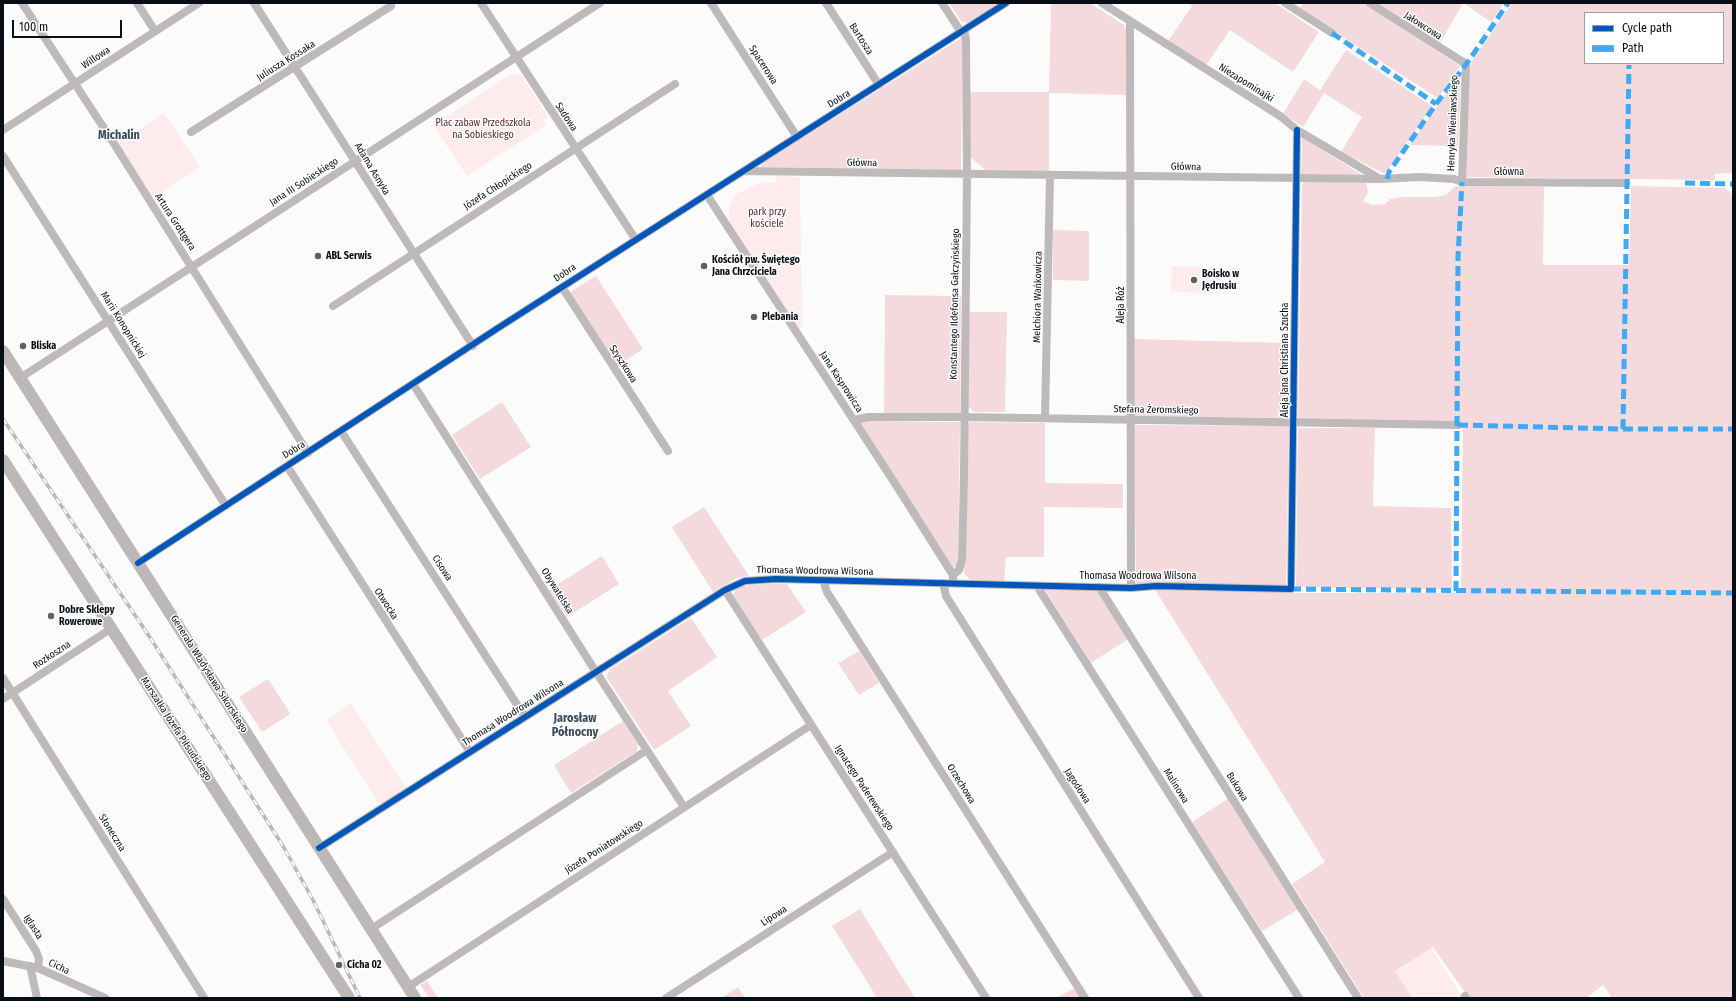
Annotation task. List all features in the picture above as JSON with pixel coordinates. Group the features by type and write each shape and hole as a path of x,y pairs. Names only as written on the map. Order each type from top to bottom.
{"main road":[{"name":"Generała Władysława Sikorskiego","path":"3,351 415,998"},
{"name":"Marszałka Józefa Piłsudskiego","path":"3,460 349,998"}],"street":[{"name":"Artura Grottgera","path":"22,3 113,142 308,453"},
{"path":"138,3 155,31"},
{"name":"Willowa","path":"3,130 199,3"},
{"name":"Adama Asnyka","path":"254,3 473,346"},
{"name":"Sadowa","path":"481,3 574,148 636,240"},
{"name":"Jana III Sobieskiego","path":"20,378 600,3"},
{"name":"Spacerowa","path":"711,3 797,137"},
{"name":"Bartosza","path":"826,3 879,85"},
{"path":"942,3 962,31"},
{"name":"Dobra","path":"138,563 562,287 1006,3"},
{"name":"Niezapominajki","path":"1102,3 1280,116 1297,130 1380,179"},
{"path":"1285,3 1332,34"},
{"name":"Jałowcowa","path":"1370,3 1466,64"},
{"name":"Juliusza Kossaka","path":"191,132 391,6"},
{"name":"Aleja Róż","path":"1130,22 1131,588"},
{"name":"Konstantego Ildefonsa Gałczyńskiego","path":"953,579 959,570 962,560 967,174 966,40 962,31"},
{"name":"Henryka Wieniawskiego","path":"1462,182 1466,64"},
{"name":"Józefa Chłopickiego","path":"333,306 574,148 675,84"},
{"name":"Aleja Jana Christiana Szucha","path":"1292,590 1297,130"},
{"name":"Marii Konopnickiej","path":"3,156 226,506"},
{"name":"Główna","path":"744,171 1380,179 1420,177 1454,179 1462,182 1626,183"},
{"name":"Melchiora Wańkowicza","path":"1045,418 1050,176"},
{"name":"Jana Kasprowicza","path":"707,195 854,420 953,579"},
{"name":"Szyszkowa","path":"562,287 668,451"},
{"name":"Obywatelska","path":"414,384 596,672 684,807"},
{"name":"Stefana Żeromskiego","path":"854,420 868,417 964,417 1458,425"},
{"name":"Cisowa","path":"341,431 525,717"},
{"name":"Otwocka","path":"287,466 470,752"},
{"name":"Thomasa Woodrowa Wilsona","path":"319,848 725,590 745,581 759,579 943,583 953,579 1037,586 1131,588 1164,586 1292,590"},
{"name":"Orzechowa","path":"823,580 827,592 1085,998"},
{"name":"Jagodowa","path":"943,583 946,596 1199,998"},
{"name":"Malinowa","path":"1037,586 1299,998"},
{"name":"Bukowa","path":"1099,587 1358,998"},
{"name":"Ignacego Paderewskiego","path":"725,590 986,998"},
{"name":"Rozkoszna","path":"3,699 112,628"},
{"name":"Słoneczna","path":"3,678 204,998"},
{"name":"Józefa Poniatowskiego","path":"408,987 811,724"},
{"path":"371,929 647,750"},
{"name":"Lipowa","path":"666,998 893,852"},
{"name":"Iglasta","path":"3,899 39,958 34,967 37,998"},
{"name":"Cicha","path":"3,961 34,967 105,998"}],"green space":[{"name":"Plac zabaw Przedszkola na Sobieskiego","path":"511,74 522,76 548,117 543,120 546,125 467,176 433,125"},
{"path":"164,113 200,167 153,198 118,143"},
{"name":"park przy kościele","path":"777,176 800,177 802,327 798,329 729,222 731,203 736,194 757,184 776,182"},
{"path":"1172,266 1219,268 1218,293 1171,292"},
{"path":"351,703 406,788 380,805 326,720"},
{"path":"1431,948 1463,998 1412,998 1395,971"}],"shaded area":[{"path":"949,3 1000,3 968,23 961,21"},
{"path":"1051,3 1090,3 1124,25 1128,35 1127,95 1049,93 1049,171 986,170 970,157 970,92 1049,92"},
{"path":"1187,3 1275,3 1319,32 1293,72 1230,30 1206,65 1168,41 1192,6"},
{"path":"1303,3 1364,3 1460,66 1438,98 1299,9"},
{"path":"1378,3 1463,3 1440,43"},
{"path":"1463,3 1504,3 1491,22"},
{"path":"1512,3 1733,3 1733,173 1715,174 1715,180 1466,177 1468,74 1471,63"},
{"path":"963,37 961,170 762,167 761,164"},
{"path":"1346,50 1432,106 1385,174 1341,152 1362,117 1324,93 1303,127 1283,114 1304,79 1320,90"},
{"path":"1461,73 1458,146 1410,145"},
{"path":"1302,137 1362,175 1301,174"},
{"path":"1304,181 1366,182 1368,193 1363,201 1372,205 1385,204 1390,199 1403,197 1435,197 1446,195 1455,186 1544,187 1543,265 1629,265 1631,186 1725,188 1733,195 1733,998 1612,998 1603,985 1586,998 1469,998 1433,947 1395,971 1412,998 1364,998 1292,884 1325,862 1154,588 1289,593 1461,593 1463,423 1298,420 1302,185"},
{"path":"1053,230 1089,231 1089,281 1053,280"},
{"path":"596,276 643,349 617,366 569,293"},
{"path":"885,295 961,296 960,414 884,414"},
{"path":"969,312 1007,312 1005,412 974,412 968,406"},
{"path":"1134,339 1287,343 1287,418 1132,416"},
{"path":"502,402 531,447 480,479 452,435"},
{"path":"859,422 960,422 958,565 953,568"},
{"path":"970,422 1045,423 1045,483 1123,484 1123,508 1044,507 1044,557 1006,557 1004,582 971,581 964,573 966,426"},
{"path":"1134,425 1289,426 1286,586 1136,583"},
{"path":"1298,428 1375,428 1373,506 1451,508 1452,589 1296,587"},
{"path":"704,507 749,576 737,578 713,592 672,527"},
{"path":"602,556 619,584 567,617 549,590"},
{"path":"787,584 806,612 762,640 733,595 736,589 742,586"},
{"path":"1044,588 1095,589 1128,639 1091,663"},
{"path":"691,618 717,657 668,691 691,726 654,750 607,678 609,670"},
{"path":"859,651 879,683 859,695 838,663"},
{"path":"268,679 290,713 262,732 239,697"},
{"path":"623,721 638,744 637,751 571,793 554,765"},
{"path":"1229,798 1299,909 1262,931 1192,822"},
{"path":"860,909 915,998 877,998 832,926"},
{"path":"427,981 438,998 429,998 420,985"},
{"path":"738,987 745,998 721,998"},
{"path":"1074,988 1081,998 1056,998"}],"railway":[{"path":"3,419 151,639 283,846 313,900 360,998"}],"marked path":[{"path":"1387,179 1389,172 1508,3"},
{"path":"1332,33 1436,104"},
{"path":"1623,429 1629,65"},
{"path":"1456,591 1458,257 1462,182"},
{"path":"1685,183 1733,184"},
{"path":"1458,425 1623,429 1733,429"},
{"path":"1291,589 1733,593"}],"cycle path":[{"path":"138,563 498,328 1006,3"},
{"path":"319,848 725,590 745,581 776,579 1131,588 1156,586 1291,589 1297,130"}],"place":[{"name":"ABL Serwis","path":"318,256"},
{"name":"Kościół pw. Świętego Jana Chrzciciela","path":"704,266"},
{"name":"Boisko w Jędrusiu","path":"1194,280"},
{"name":"Plebania","path":"754,317"},
{"name":"Bliska","path":"23,346"},
{"name":"Dobre Sklepy Rowerowe","path":"51,616"},
{"name":"Cicha 02","path":"339,965"}],"district":[{"name":"Michalin","path":"119,136"},
{"name":"Jarosław Północny","path":"575,726"}]}
